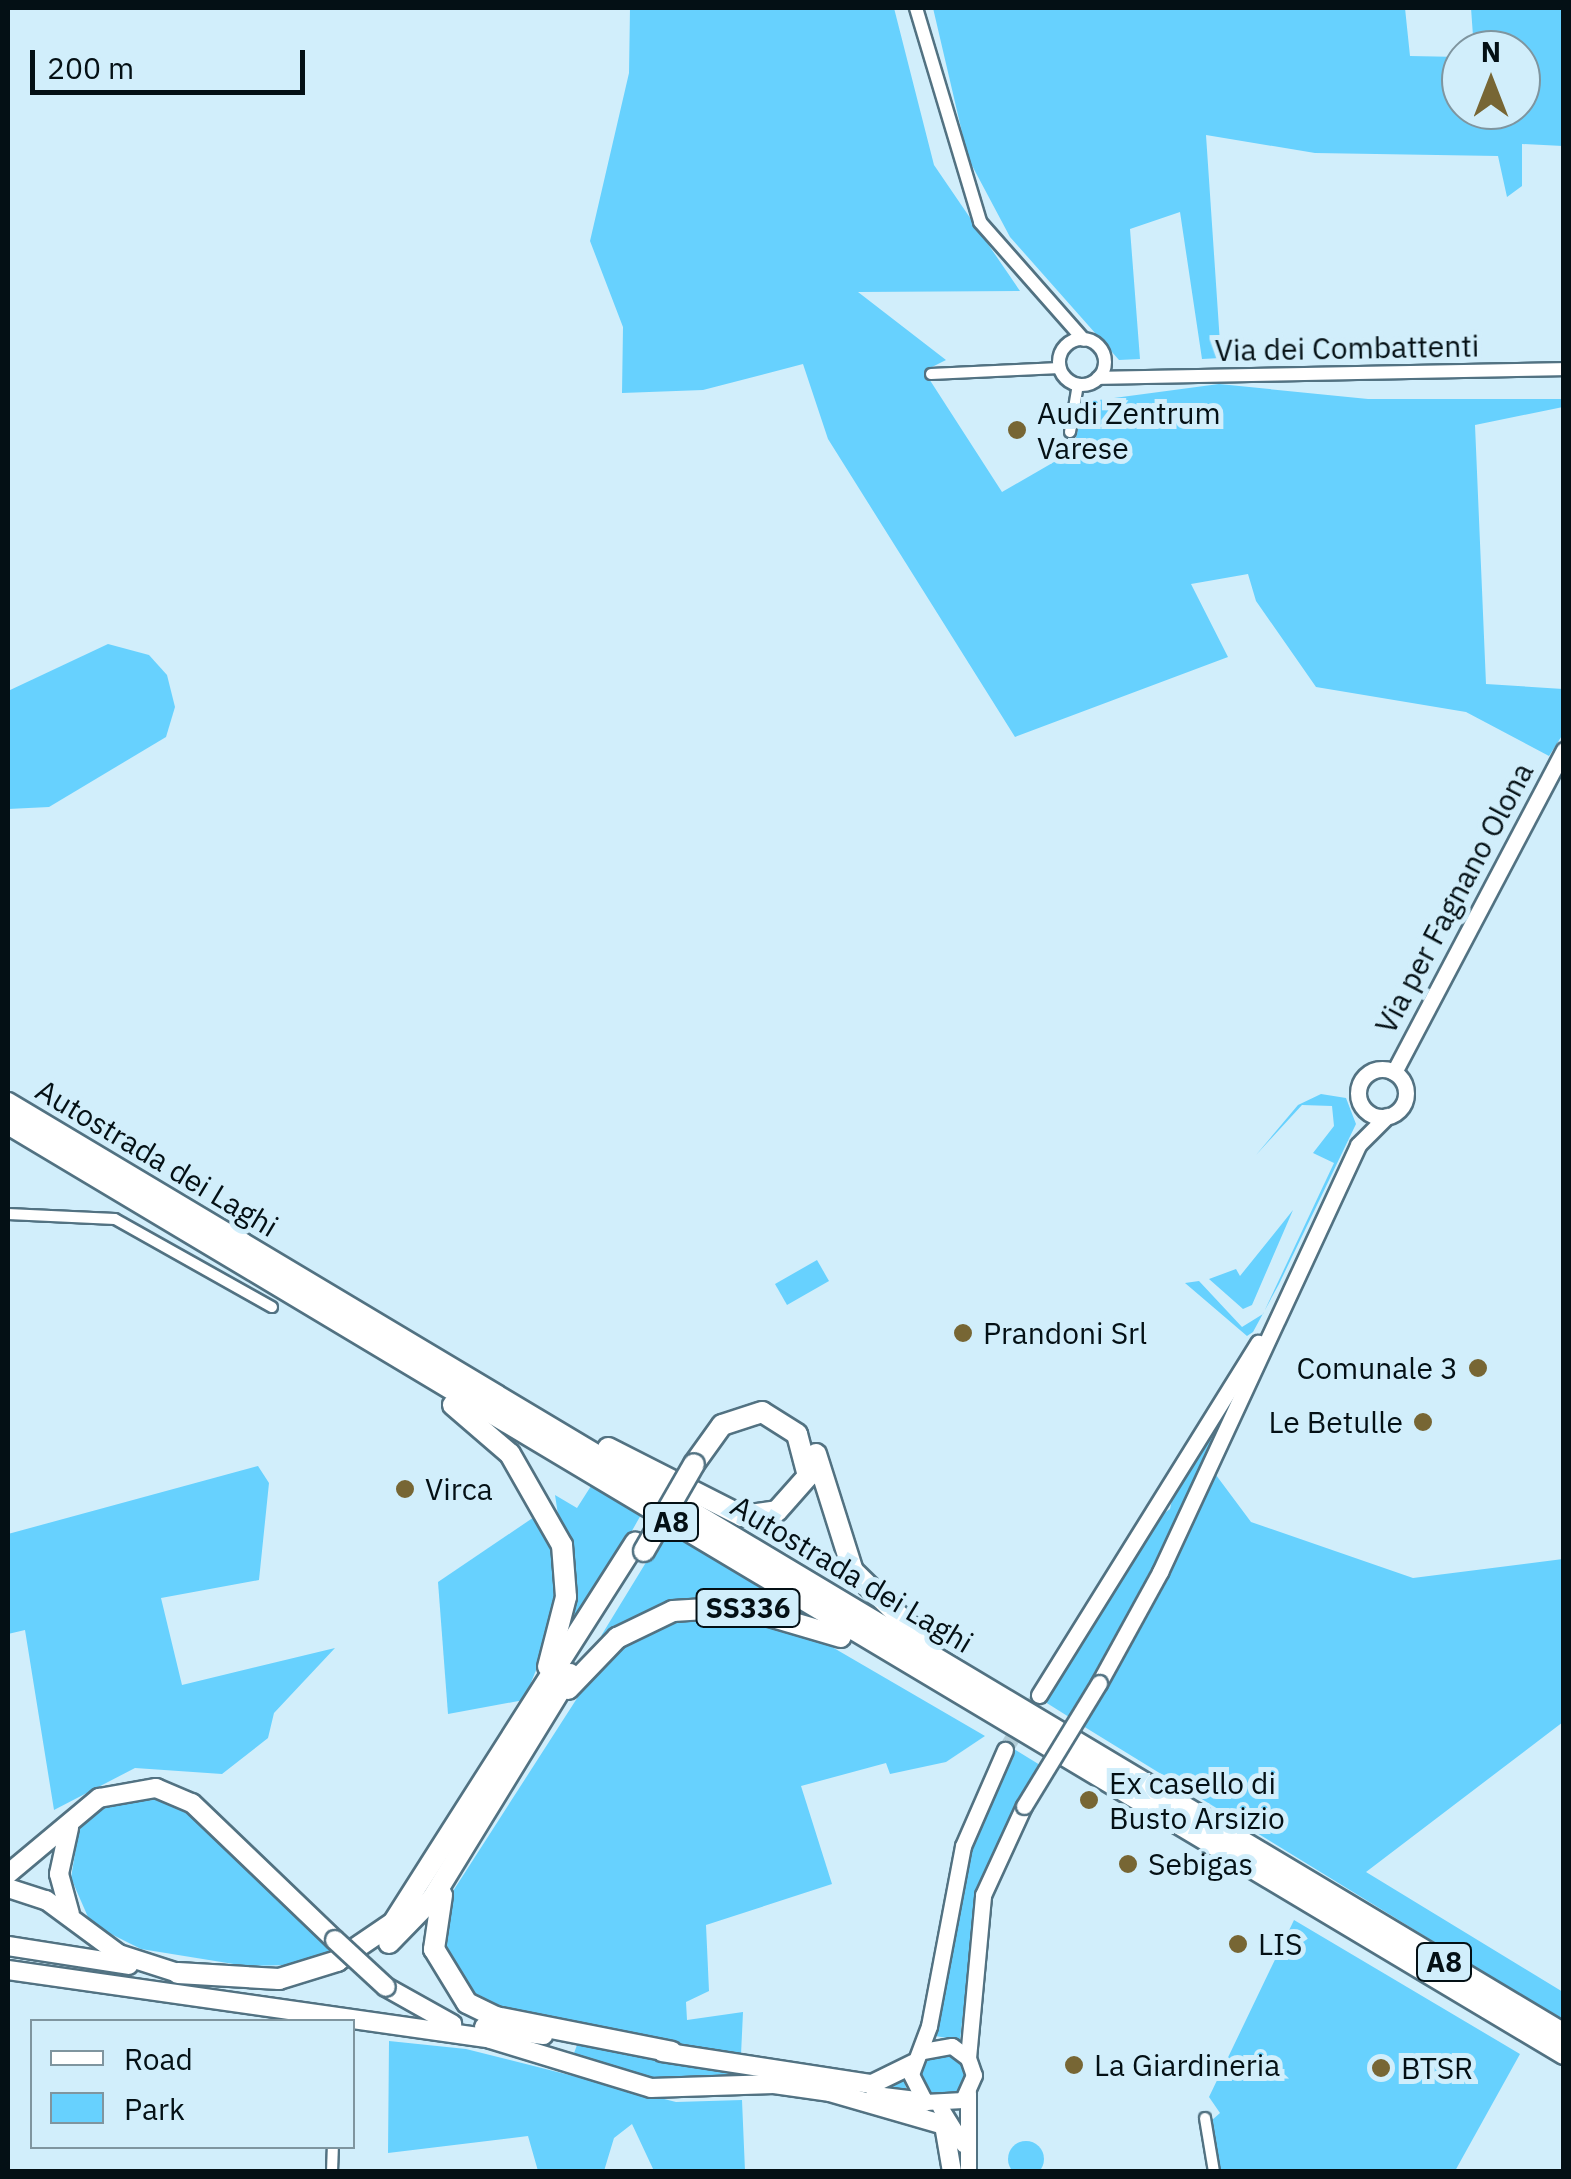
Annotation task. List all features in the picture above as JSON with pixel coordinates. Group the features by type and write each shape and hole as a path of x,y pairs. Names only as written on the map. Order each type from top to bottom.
{"highway":[{"name":"Autostrada dei Laghi","path":"8,1103 504,1400 1564,2054"},
{"name":"Autostrada dei Laghi","path":"8,1124 368,1339 1564,2034"},
{"path":"368,1339 510,1454 562,1545 562,1626 504,1756"},
{"path":"504,1400 742,1516 777,1511 808,1476 797,1434 762,1412 722,1425 690,1462"},
{"path":"8,1959 204,1991 282,1993 343,1973 403,1932 456,1861 545,1718 690,1462 732,1406 763,1402 792,1414 813,1443 854,1572 978,1695"},
{"path":"8,1946 178,1973 279,1979 366,1944 420,1890 640,1547"},
{"name":"SS336","path":"545,1718 616,1638 674,1611 718,1606 830,1632 978,1695"},
{"path":"8,1874 113,1792 174,1793 386,1987 445,2022 651,2088 774,2084 933,2105"},
{"path":"69,1828 59,1874 71,1916"},
{"path":"456,1861 432,1935 458,1996 496,2018 672,2052"},
{"path":"8,1888 71,1916 98,1943 178,1973"},
{"path":"8,1970 350,2019"},
{"path":"355,2020 490,2039"},
{"path":"445,2022 872,2084 918,2058"},
{"path":"830,2092 944,2125 952,2172"}],"main road":[{"name":"Via per Fagnano Olona","path":"1394,1072 1564,750"},
{"name":"Via per Fagnano Olona","path":"1362,1105 1367,1074 1394,1072"},
{"name":"Via per Fagnano Olona","path":"1387,1116 1406,1095 1394,1072"},
{"path":"968,2172 968,2058 980,1912 1024,1806 1098,1684 1358,1145 1362,1105 1387,1116 1358,1145"},
{"path":"1039,1695 1286,1297"},
{"path":"960,2172 961,2130 912,2085 963,1846 1006,1750"},
{"path":"918,2058 952,2046 968,2058"},
{"path":"933,2105 968,2094"}],"street":[{"path":"916,8 974,208 1061,318 1104,358 1131,374"},
{"path":"1060,368 1064,349 1061,318"},
{"path":"1064,349 1084,340"},
{"path":"1098,378 1104,358"},
{"path":"932,374 1060,368 1078,384 1070,432"},
{"name":"Via dei Combattenti","path":"1078,384 1131,374 1564,369"},
{"path":"8,1214 115,1219 272,1307"},
{"path":"1205,2118 1214,2172"}],"green space":[{"path":"630,8 894,8 934,165 1020,291 858,292 946,360 924,371 1002,492 1073,451 1084,402 1219,384 1368,399 1563,399 1563,407 1475,425 1486,684 1563,689 1563,734 1549,756 1466,712 1316,687 1256,601 1248,574 1191,584 1228,657 1015,737 828,439 803,364 703,390 622,393 623,327 590,241 629,73"},
{"path":"933,8 1405,8 1410,56 1441,57 1441,130 1541,130 1541,30 1473,30 1471,8 1563,8 1563,146 1522,144 1522,186 1507,197 1498,156 1315,153 1206,135 1221,358 1202,359 1180,212 1130,229 1140,359 1119,360 1010,237 968,158"},
{"path":"108,644 149,655 167,675 175,707 166,737 49,807 8,809 8,691"},
{"path":"1321,1094 1346,1098 1356,1124 1265,1311 1334,1163 1313,1153 1334,1126 1332,1106 1302,1105 1256,1155 1298,1105"},
{"path":"1293,1210 1252,1305 1243,1309 1209,1279 1236,1269 1240,1276"},
{"path":"817,1260 829,1281 787,1305 775,1284"},
{"path":"1199,1281 1242,1327 1263,1314 1247,1336 1185,1283"},
{"path":"1241,1380 1152,1578 1069,1717 1042,1700 1150,1523 1170,1509 1176,1481"},
{"path":"258,1466 269,1483 259,1580 161,1598 182,1685 335,1648 274,1713 268,1738 222,1774 135,1768 54,1810 25,1630 8,1634 8,1534"},
{"path":"1216,1475 1251,1522 1413,1578 1563,1559 1563,1722 1366,1872 1563,1992 1563,2021 1083,1726"},
{"path":"591,1486 642,1513 562,1655 573,1613 555,1495 577,1508"},
{"path":"543,1511 556,1578 549,1638 524,1700 448,1714 438,1582"},
{"path":"667,1528 796,1607 707,1596 663,1602 601,1636"},
{"path":"722,1613 808,1633 985,1736 946,1762 890,1774 886,1763 801,1786 832,1884 706,1925 709,1991 686,2002 687,2020 743,2012 741,2055 487,2008 444,1967 437,1916 601,1661 666,1619"},
{"path":"1014,1749 1040,1765 976,1901 960,2040 935,2036 965,1860"},
{"path":"164,1799 182,1808 332,1950 293,1965 246,1966 141,1949 91,1924 71,1878 79,1829 108,1804"},
{"path":"1294,1920 1520,2054 1455,2171 1218,2171 1211,2121 1220,2113 1209,2097"},
{"path":"389,2041 466,2049 676,2102 742,2100 745,2171 654,2171 632,2124 614,2138 604,2171 538,2171 528,2136 388,2153"},
{"path":"577,2045 885,2088 904,2079 907,2092 655,2083 573,2056"},
{"path":"942,2052 958,2059 965,2075 958,2091 942,2098 926,2091 919,2075 926,2059"},
{"path":"1026,2141 1039,2146 1044,2159 1039,2172 1026,2177 1013,2172 1008,2159 1013,2146"}],"tunnel":[{"path":"1005,1750 1039,1695"}],"place":[{"name":"Audi Zentrum Varese","path":"1017,430"},
{"name":"Prandoni Srl","path":"963,1333"},
{"name":"Comunale 3","path":"1478,1368"},
{"name":"Le Betulle","path":"1423,1422"},
{"name":"Virca","path":"405,1489"},
{"name":"Ex casello di Busto Arsizio","path":"1089,1800"},
{"name":"Sebigas","path":"1128,1864"},
{"name":"LIS","path":"1238,1944"},
{"name":"La Giardineria","path":"1074,2065"},
{"name":"BTSR","path":"1381,2068"}]}
